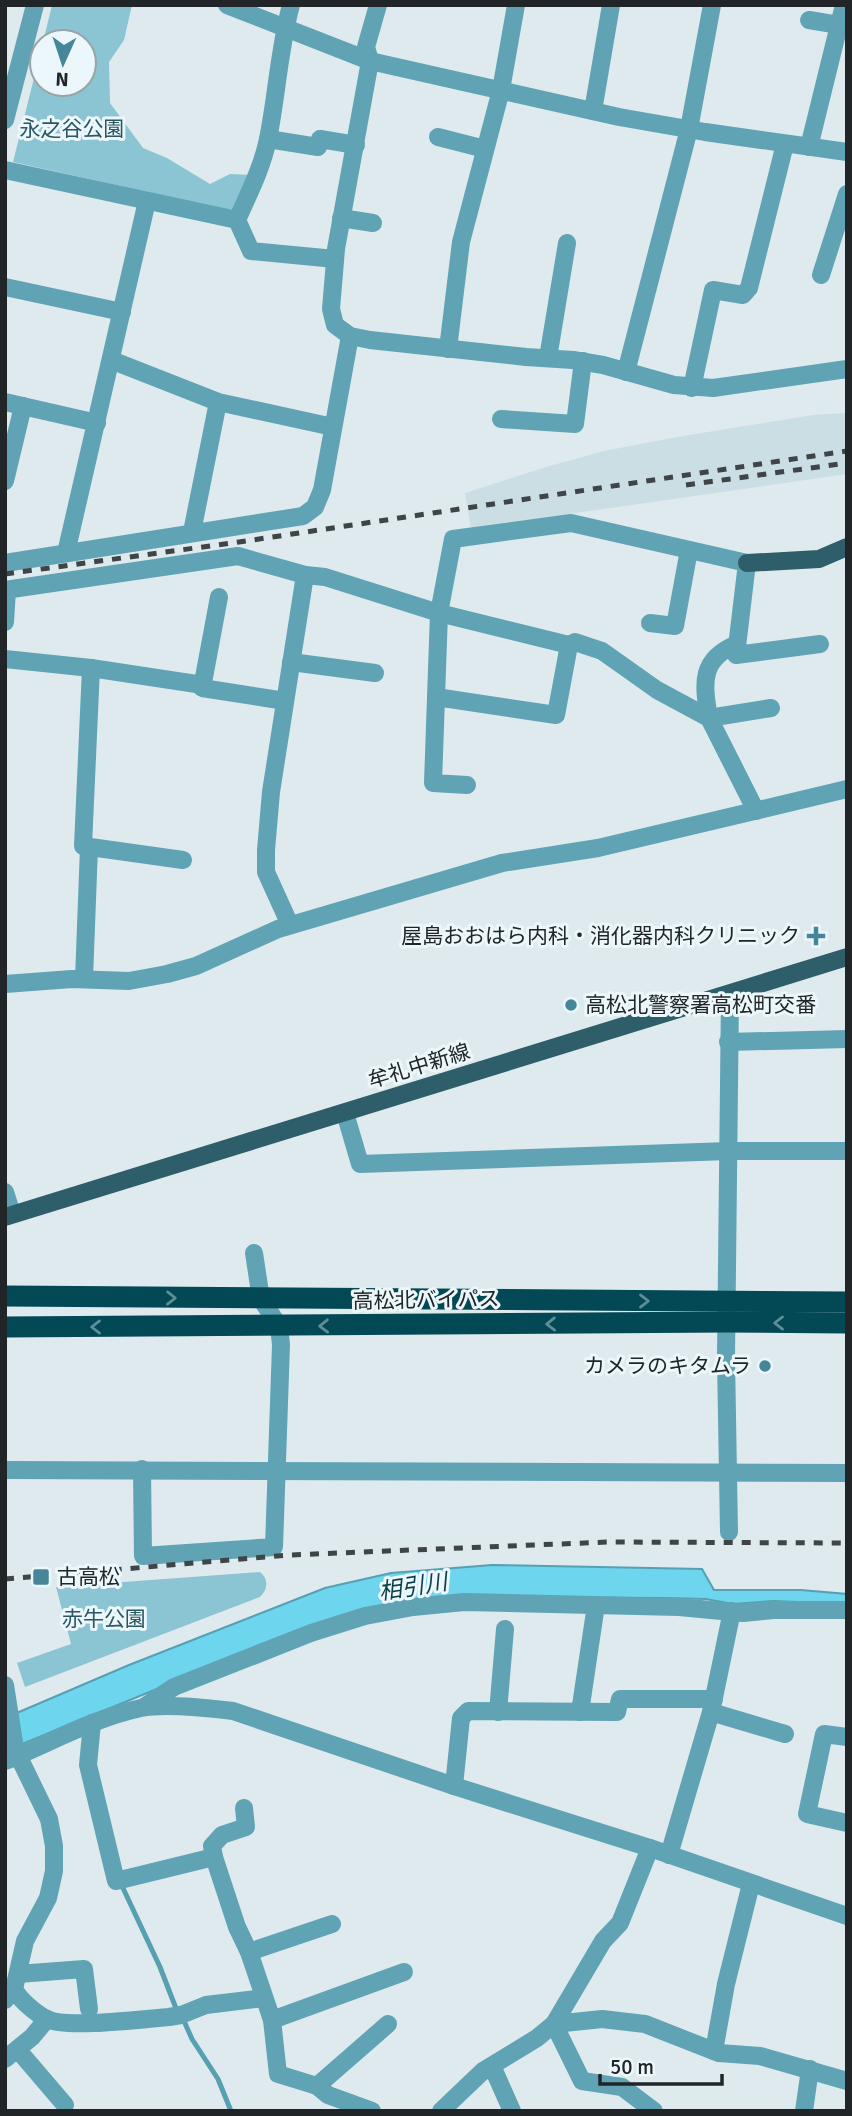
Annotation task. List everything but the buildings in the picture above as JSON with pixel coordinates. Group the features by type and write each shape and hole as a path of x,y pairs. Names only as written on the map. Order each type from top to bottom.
{"highway":[{"name":"高松北バイパス","path":"5,1296 261,1299 728,1311 847,1323"},
{"name":"高松北バイパス","path":"5,1327 279,1326 728,1311 847,1302"}],"main road":[{"path":"747,563 819,559 847,547"},
{"name":"牟礼中新線","path":"8,1216 847,957"}],"street":[{"path":"5,120 13,62 35,5"},
{"path":"227,5 370,61 593,111 689,129 847,152"},
{"path":"291,5 268,139 260,169 237,220 251,251 335,258"},
{"path":"378,5 366,47 370,61 335,258 331,309 335,325 350,336 448,349 583,361 692,388 713,388 847,369"},
{"path":"448,349 461,242 501,90 516,5"},
{"path":"593,111 611,5"},
{"path":"626,372 689,129 712,5"},
{"path":"809,147 844,5"},
{"path":"809,20 839,25"},
{"path":"438,137 485,149"},
{"path":"268,139 318,147 320,139 356,145"},
{"path":"692,388 713,290 743,295 749,288 785,144"},
{"path":"5,170 237,220"},
{"path":"821,275 847,194"},
{"path":"66,554 147,201"},
{"path":"341,218 373,223"},
{"path":"548,358 567,243"},
{"path":"5,288 122,312"},
{"path":"5,563 303,516 315,507 322,490 350,336"},
{"path":"111,360 218,402 333,427"},
{"path":"501,419 575,424 583,361"},
{"path":"5,402 97,423"},
{"path":"192,533 218,402"},
{"path":"5,481 23,406"},
{"path":"467,785 433,783 439,613 453,539 571,523 747,563 736,655 820,644"},
{"path":"650,623 675,626 689,550"},
{"path":"5,622 6,590 238,556 305,575 325,577 439,613 569,645 575,642 602,652 657,690 709,718 771,708"},
{"path":"290,925 266,872 271,792 305,575"},
{"path":"202,685 219,597"},
{"path":"737,644 726,648 711,660 708,668 709,718 756,811"},
{"path":"436,697 556,715 569,645"},
{"path":"5,659 91,668 285,701"},
{"path":"291,662 375,673"},
{"path":"91,668 83,846 183,860"},
{"path":"5,984 85,979 130,981 167,974 195,966 290,925 502,863 598,848 847,789"},
{"path":"85,979 89,847"},
{"path":"729,1532 730,994"},
{"path":"729,1042 847,1039"},
{"path":"345,1113 360,1164 728,1151 847,1151"},
{"path":"5,1192 8,1216"},
{"path":"142,1469 143,1556 274,1547 281,1345 279,1326 261,1299 254,1253"},
{"path":"5,1469 847,1473"},
{"path":"13,1755 92,1723 144,1707 186,1683 311,1633 365,1616 413,1607 464,1602 596,1605 743,1613 773,1610 847,1610"},
{"path":"580,1712 596,1605"},
{"path":"669,1855 713,1705 732,1611"},
{"path":"498,1712 505,1629"},
{"path":"5,1685 13,1755 49,1819 54,1846 54,1871 48,1898 25,1941 12,1988 18,1997 47,2019 92,2022 169,2017 206,2005 264,1998"},
{"path":"454,1786 461,1718 468,1711 617,1712 620,1699 713,1705 785,1734"},
{"path":"144,1707 233,1711 847,1916"},
{"path":"92,1723 88,1765 116,1881 214,1857"},
{"path":"847,1737 824,1734 807,1814 847,1823"},
{"path":"244,1808 246,1827 222,1835 212,1846 237,1927 249,1951 272,2020 278,2074 317,2087 328,2095 372,2111"},
{"path":"441,2111 492,2066 554,2024 603,1941 620,1923 650,1849"},
{"path":"714,2051 726,1984 751,1884"},
{"path":"249,1951 332,1924"},
{"path":"12,1988 84,1969 89,2009"},
{"path":"272,2020 404,1972"},
{"path":"47,2019 32,2037 11,2055 65,2105"},
{"path":"554,2024 602,2020 645,2024 714,2051 760,2056 847,2081"},
{"path":"317,2087 388,2024"},
{"path":"554,2024 582,2081 622,2087 654,2111"},
{"path":"492,2066 512,2111"},
{"path":"804,2111 810,2069"}],"shaded area":[{"path":"847,413 847,474 471,528 465,493 546,467 604,451 683,436 813,415"}],"green space":[{"name":"永之谷公園","path":"52,5 132,5 124,40 109,62 110,103 143,148 167,158 210,184 230,174 251,175 233,211 13,162 29,98 98,98 98,28 46,28"},
{"name":"赤牛公園","path":"260,1572 266,1584 260,1597 25,1687 17,1663 71,1644 56,1587"}],"water":[{"name":"相引川","path":"492,1565 702,1569 714,1590 801,1590 847,1594 847,1604 773,1601 733,1604 706,1599 666,1598 464,1597 223,1662 5,1751 5,1718 129,1665 325,1588 391,1573"}],"waterway":[{"path":"122,1886 160,1967 177,2011"},
{"path":"184,2021 192,2039 218,2079 231,2111"}],"railway":[{"path":"5,574 239,542 847,451"},
{"path":"686,485 847,463"},
{"path":"5,1579 289,1555 608,1542 847,1543"}],"place":[{"name":"屋島おおはら内科・消化器内科クリニック","path":"816,936"},
{"name":"高松北警察署高松町交番","path":"571,1005"},
{"name":"カメラのキタムラ","path":"765,1366"},
{"name":"古高松","path":"41,1577"}]}
